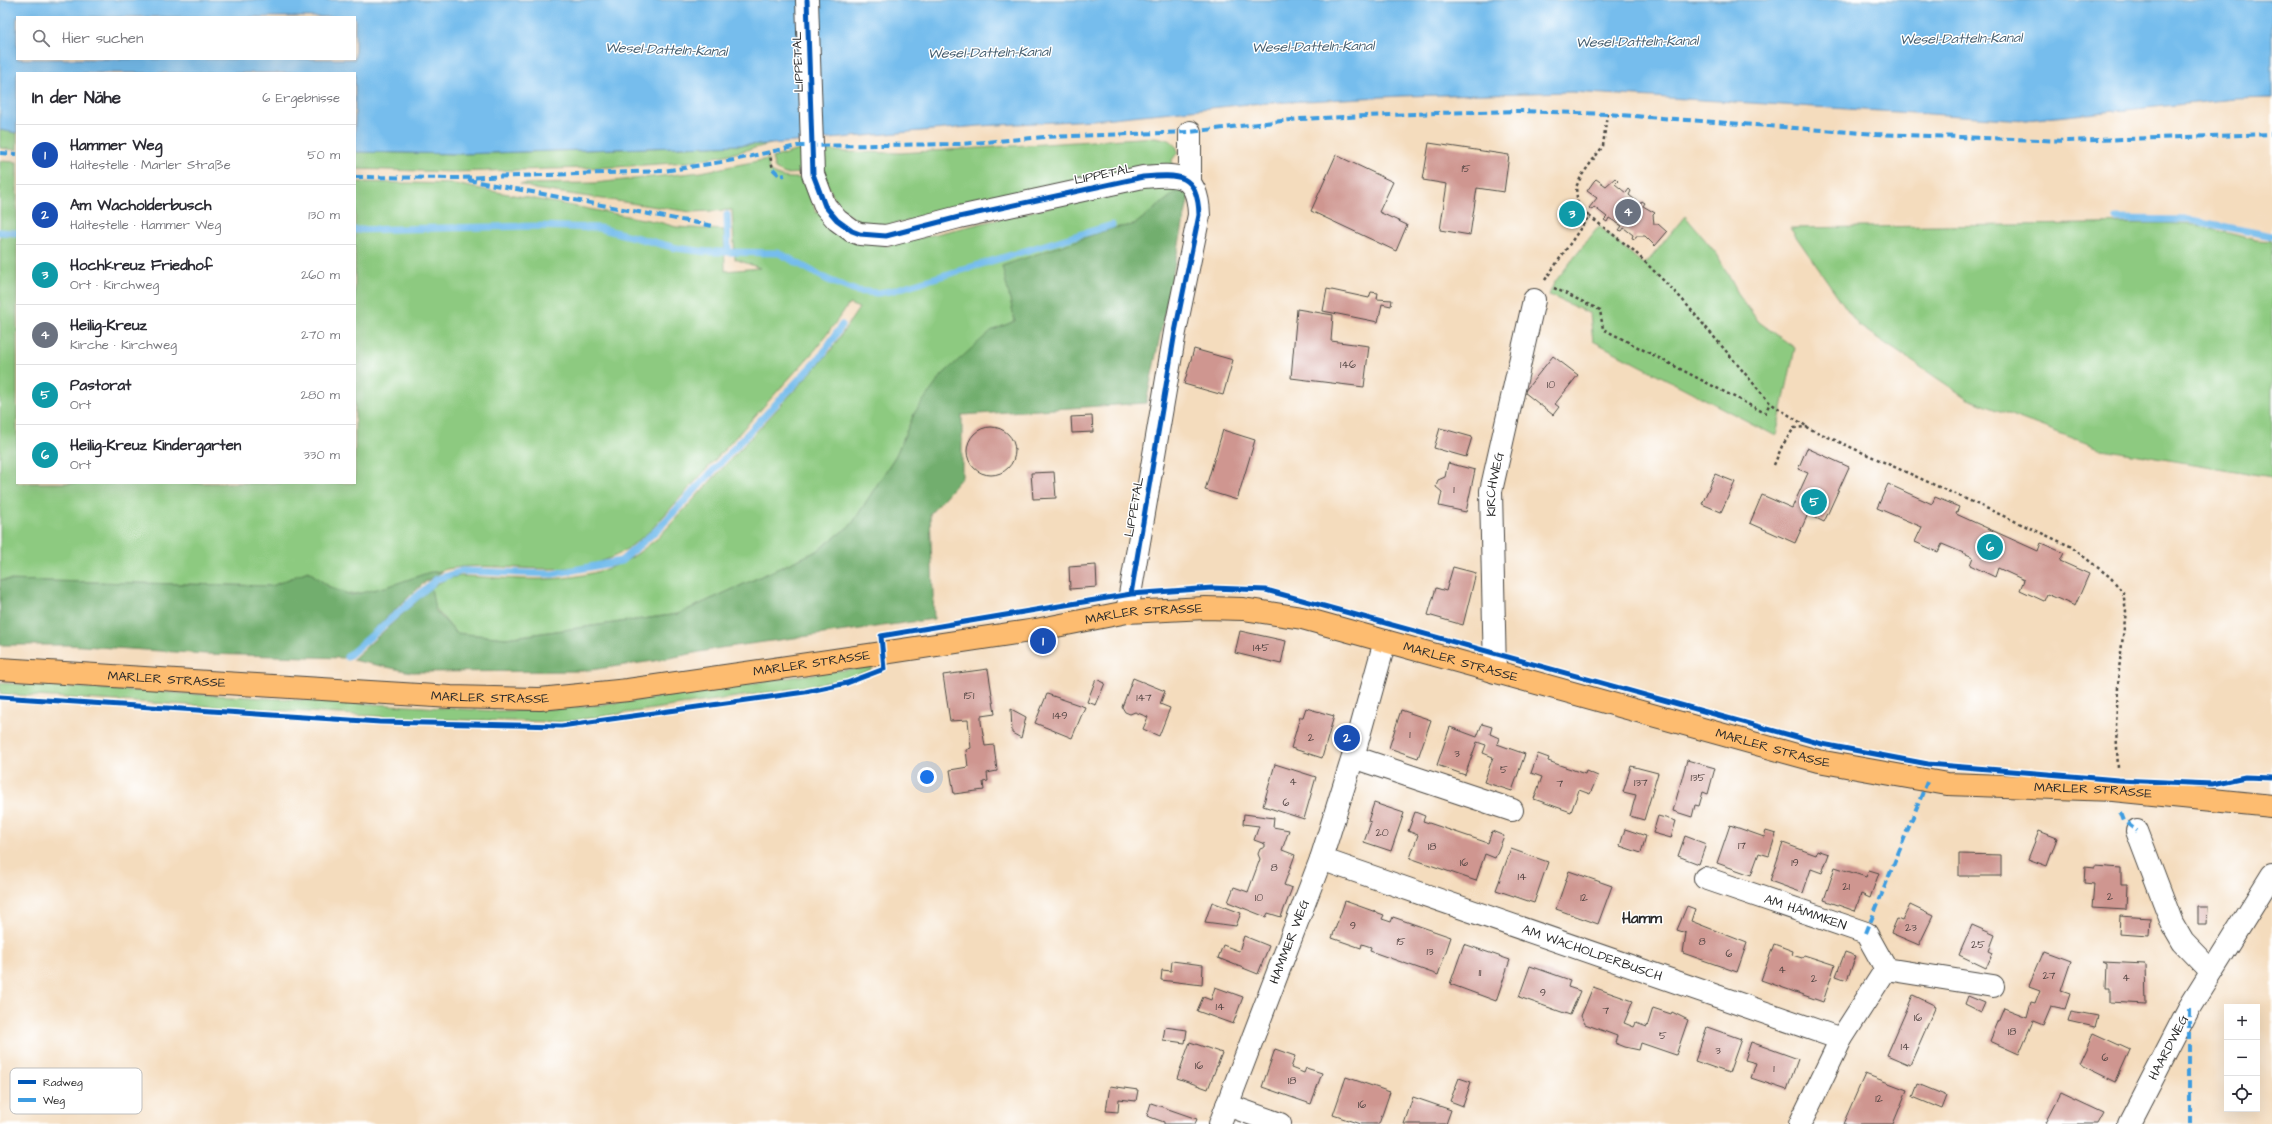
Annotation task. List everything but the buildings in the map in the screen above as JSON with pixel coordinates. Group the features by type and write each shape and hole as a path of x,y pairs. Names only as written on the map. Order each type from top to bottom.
{"main road":[{"name":"MARLER STRASSE","path":"0,669 444,696 540,699 628,690 890,652 1036,630 1127,612 1205,608 1243,609 1273,612 1385,641 1818,761 1927,782 2113,790 2272,806"}],"street":[{"name":"LIPPETAL","path":"807,0 813,174 825,206 837,220 852,231 869,235 891,235 959,217 1143,177 1171,175 1190,184 1198,198 1199,215 1175,332 1127,612"},
{"path":"1190,132 1190,184"},
{"name":"KIRCHWEG","path":"1494,672 1491,491 1538,292"},
{"name":"HAMMER WEG","path":"1224,1115 1321,859 1353,757 1385,641"},
{"path":"1353,757 1512,810"},
{"path":"2137,831 2172,923 2182,942 2211,971"},
{"name":"AM WACHOLDERBUSCH","path":"1321,859 1841,1039"},
{"name":"HAARDWEG","path":"2129,1124 2211,971 2272,875"},
{"name":"AM HÄMMKEN","path":"1705,878 1866,933 1886,969"},
{"path":"1800,1124 1841,1039 1886,969 1993,986"},
{"path":"1224,1115 1280,1124"}],"path":[{"path":"1607,114 1603,146 1582,175 1576,187 1578,208 1634,250 1681,298 1770,404 1806,427 2070,546 2110,577 2123,592 2126,612 2119,669 2116,726 2118,772"},
{"path":"769,152 772,169"},
{"path":"1589,216 1538,292 1600,310 1603,329 1765,413 1770,404"},
{"path":"1774,465 1782,446 1794,428 1806,427"}],"green space":[{"path":"0,130 16,133 16,150 0,148"},
{"path":"1155,137 1170,141 1177,148 1178,152 1172,160 1173,169 887,225 876,225 859,221 845,212 824,180 821,171 821,149 844,152 901,153"},
{"path":"771,144 731,154 687,162 615,167 453,172 356,169 356,152 460,154"},
{"path":"802,149 804,173 785,174 775,169 772,158"},
{"path":"768,159 769,170 773,173 785,177 803,178 816,212 886,246 1142,185 1184,186 1134,225 1113,228 1015,321 991,331 915,412 896,455 852,524 817,551 678,614 506,638 456,633 434,607 431,588 446,579 460,576 543,579 584,575 604,570 632,557 658,538 829,353 859,308 849,304 816,349 651,530 623,552 600,562 581,566 542,569 481,566 461,567 434,572 380,589 353,594 347,594 335,590 308,571 272,586 0,580 0,161 16,162 16,484 356,484 356,182 454,184 659,222 676,227 724,230 725,271 760,268 735,259 732,210 691,212 535,189 520,184 595,183 701,172"},
{"path":"1184,186 1189,196 1146,403 962,415 962,477 930,514 934,619 720,648 654,661 583,671 411,672 352,660 431,588 435,610 456,633 506,638 678,614 817,551 852,524 896,455 915,412 943,374 991,331 1015,321 1002,266 1113,228 1134,225"},
{"path":"1685,216 1717,254 1740,297 1759,322 1795,348 1776,436 1593,341 1590,314 1549,295 1554,283 1599,226 1643,264 1649,260"},
{"path":"2162,223 2195,225 2256,240 2272,241 2272,477 2102,449 1968,399 1858,325 1790,228"},
{"path":"308,571 331,588 352,595 389,586 430,572 442,572 424,583 343,658 206,654 68,645 0,645 0,580 272,586"},
{"path":"872,667 871,670 846,679 785,690 563,722 424,719 0,694 0,683 496,711 573,707 624,702"}],"water":[{"name":"Wesel-Datteln-Kanal","path":"0,0 2272,0 2272,98 2235,99 2026,120 1572,92 1401,96 1249,104 1093,120 979,126 771,144 460,154 356,152 356,72 16,72 16,133 0,130"}],"waterway":[{"path":"727,215 728,252 779,253 828,280 856,291 877,293 891,291 1112,225"},
{"path":"2116,219 2191,220 2272,236"},
{"path":"356,230 536,226 599,228 676,248 706,252 728,252"},
{"path":"0,232 16,233"},
{"path":"347,657 437,579 462,571 553,574 621,561 657,530 822,355 842,325"}],"marked path":[{"path":"356,177 457,178 664,171 734,160 797,146 961,144 1044,137 1190,132 1299,119 1520,111 1607,114 1876,134 2067,141 2272,134"},
{"path":"0,153 16,154"},
{"path":"773,169 780,176 785,175"},
{"path":"468,180 713,226"},
{"path":"1866,933 1927,782"},
{"path":"2121,813 2124,821 2137,831"},
{"path":"2189,1008 2189,1124"}],"cycle path":[{"path":"807,0 813,174 825,206 837,220 852,231 860,234 886,236 959,217 1143,177 1167,176 1184,179 1195,191 1198,201 1199,215 1175,332 1131,594"},
{"path":"0,697 380,722 561,726 805,692 847,683 884,669 881,636 1131,594 1212,588 1266,590 1822,744 1928,764 2118,780 2212,784 2245,777 2272,778"}],"place":[{"name":"Heilig-Kreuz","path":"1628,212"},
{"name":"Hochkreuz Friedhof","path":"1572,214"},
{"name":"Pastorat","path":"1814,502"},
{"name":"Heilig-Kreuz Kindergarten","path":"1990,547"},
{"name":"Hammer Weg","path":"1043,641"},
{"name":"Am Wacholderbusch","path":"1347,738"}],"district":[{"name":"Hamm","path":"1642,918"}]}
